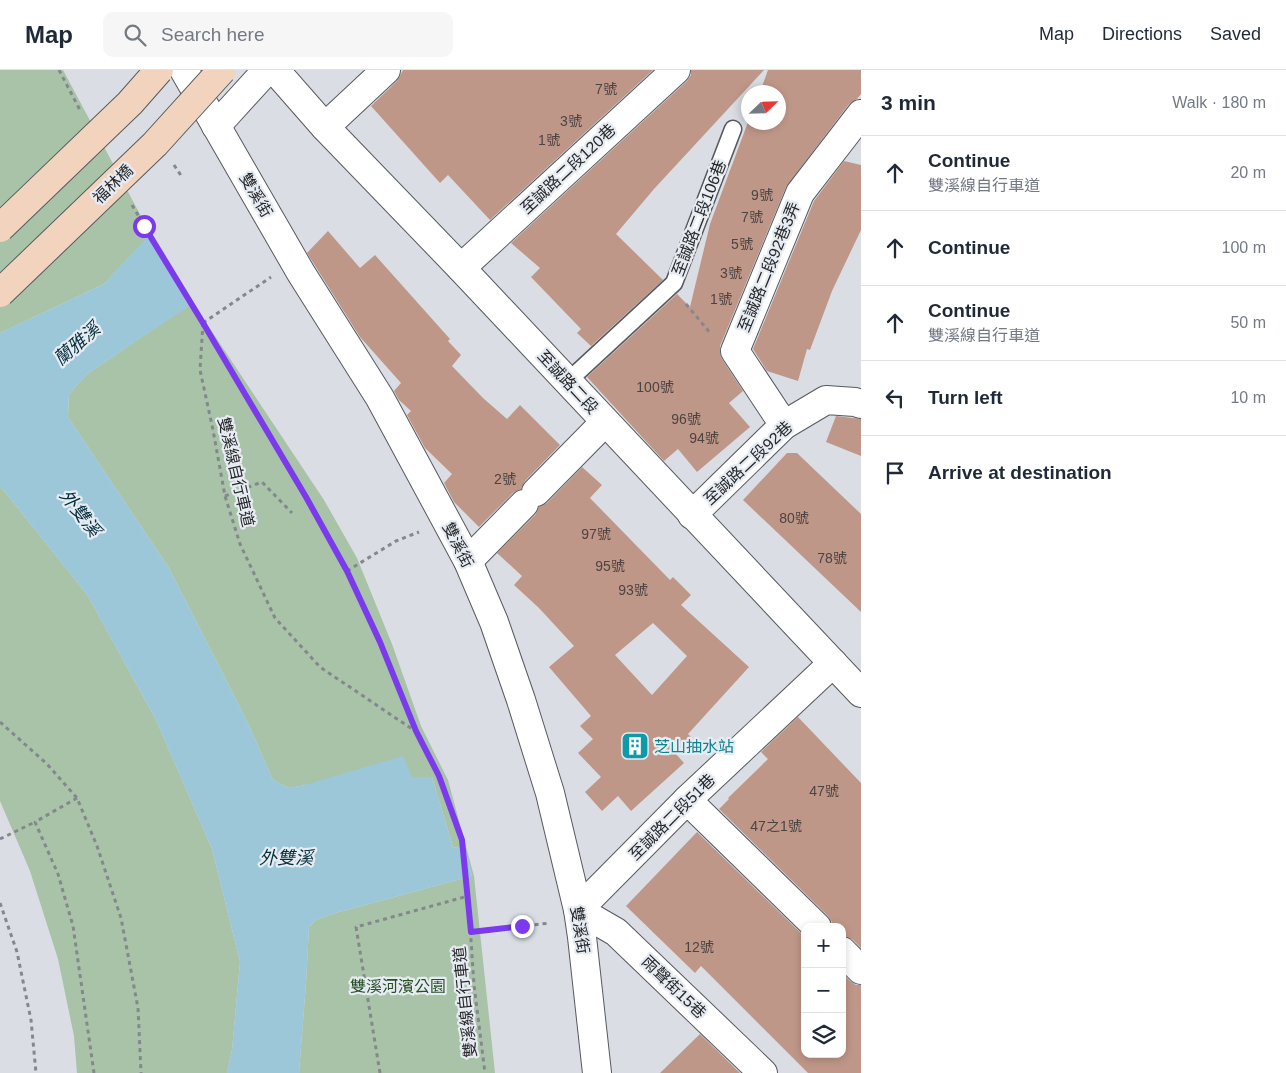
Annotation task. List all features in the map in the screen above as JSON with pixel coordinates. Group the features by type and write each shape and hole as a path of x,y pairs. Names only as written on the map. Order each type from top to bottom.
{"main road":[{"path":"0,228 130,103 160,70"},
{"name":"福林橋","path":"0,293 155,144 222,70"}],"street":[{"name":"雙溪街","path":"184,70 301,273 380,398 468,561 494,622 550,793 578,910 597,1073"},
{"path":"216,126 267,70"},
{"name":"至誠路二段","path":"275,70 325,128 461,268 861,693"},
{"path":"325,128 386,70"},
{"name":"至誠路二段120巷","path":"461,268 676,70"},
{"name":"至誠路二段92巷3弄","path":"784,425 735,351 800,193 861,114"},
{"name":"至誠路二段92巷","path":"692,515 784,425 826,400 859,398"},
{"path":"468,561 605,422"},
{"name":"至誠路二段51巷","path":"578,910 687,800 833,664"},
{"path":"687,800 813,923"},
{"name":"雨聲街15巷","path":"578,910 616,932 764,1073"},
{"path":"846,955 861,970"}],"lane":[{"name":"至誠路二段106巷","path":"567,382 674,283 733,130"}],"path":[{"path":"173,163 182,177"},
{"path":"144,226 306,497 347,571 380,642 416,731"},
{"path":"674,283 678,295 720,346 735,351"},
{"path":"203,323 249,292"},
{"name":"雙溪線自行車道","path":"203,323 200,370 225,496 240,544 275,618 320,667 416,731 439,776 462,840 474,985 485,1073"},
{"path":"225,496 262,482 292,513"},
{"path":"347,571 396,541"},
{"path":"0,722 47,764 77,798 97,846 122,918 138,1008 140,1073"},
{"path":"0,839 77,798"},
{"path":"35,822 58,874 73,926 94,1073"},
{"path":"380,1073 356,927 468,896"},
{"path":"0,903 17,952 31,1020 36,1073"},
{"path":"471,932 522,926"}],"green space":[{"name":"雙溪河濱公園","path":"0,70 63,70 150,233 193,303 324,500 357,558 392,644 421,726 448,780 474,876 495,1073 299,1073 309,927 316,920 332,914 472,876 465,849 453,847 432,777 305,785 289,788 273,780 247,721 169,568 68,417 69,394 87,374 191,304 149,236 104,284 0,333"},
{"path":"0,487 88,596 156,720 212,849 240,962 232,1050 227,1073 77,1073 74,1036 58,959 30,871 0,801"}],"water":[{"name":"外雙溪","path":"149,235 192,304 87,374 69,394 68,417 169,568 247,721 273,780 289,788 403,756 412,777 432,777 453,847 465,849 472,876 332,914 316,920 309,927 299,1073 227,1073 232,1050 240,962 212,849 156,720 88,596 0,487 0,333 104,284"}],"building":[{"path":"403,70 653,70 490,220 448,175 440,183 371,106 397,81"},
{"path":"691,70 764,70 750,85 741,85 741,95 654,189 616,234 663,280 591,346 577,333 581,329 531,277 540,268 511,243 687,81 691,75"},
{"path":"768,70 861,70 861,94 849,104 786,187 720,346 722,359 743,391 729,403 750,427 697,472 678,449 664,461 587,377 677,294 690,307 710,224 745,130 786,130 786,85 763,85"},
{"path":"844,161 861,165 861,230 832,291 810,350 807,349 798,381 767,371 753,349 814,201"},
{"path":"328,231 360,268 375,255 450,339 448,341 461,355 452,366 483,398 507,419 520,405 560,445 525,481 521,489 513,493 479,527 454,502 444,483 452,474 425,448 407,415 411,411 399,400 394,391 401,383 360,337 307,253"},
{"path":"836,416 861,419 861,456 826,442"},
{"path":"787,453 797,453 861,514 861,612 743,500"},
{"path":"582,467 602,485 590,498 670,580 673,577 691,595 681,605 749,667 688,734 692,738 676,754 684,763 631,811 618,796 602,811 585,792 601,777 578,753 593,739 580,726 591,716 549,667 574,646 539,608 514,585 522,576 497,553 535,515 539,507 547,503","holes":["653,623 687,656 652,695 615,655"]},
{"path":"798,717 861,783 861,948 846,936 846,923 832,923 828,916 719,809 768,759 761,752"},
{"path":"697,832 801,933 801,1058 846,1058 846,977 856,985 861,985 861,1073 808,1073 701,966 695,973 626,906"},
{"path":"700,1034 740,1073 660,1073"}],"place":[{"name":"芝山抽水站","path":"635,746"}],"route":[{"path":"144,226 306,497 347,571 380,642 416,731 439,776 462,840 471,932 522,926"}],"water label":[{"name":"蘭雅溪","path":"77,344"}]}
